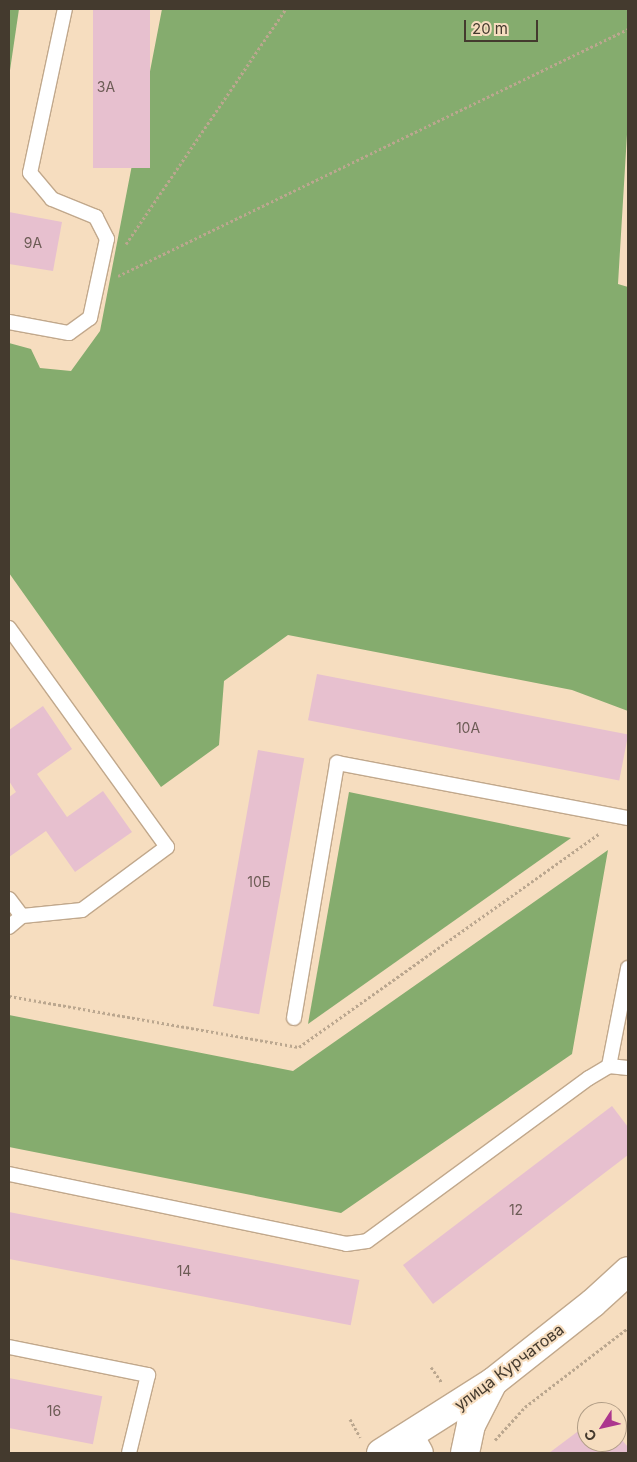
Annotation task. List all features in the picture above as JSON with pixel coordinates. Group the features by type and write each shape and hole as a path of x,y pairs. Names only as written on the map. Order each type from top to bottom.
{"street":[{"name":"улица Курчатова","path":"371,1446 415,1445 593,1303 628,1270"},
{"path":"465,1453 470,1425 493,1382"}],"lane":[{"path":"9,322 68,333 90,318 107,239 96,217 52,199 30,173 66,9"},
{"path":"9,628 168,847 82,910 22,916 9,927"},
{"path":"294,1018 337,763 625,818"},
{"path":"9,899 22,916"},
{"path":"609,1066 628,968"},
{"path":"9,1174 346,1244 368,1241 609,1066 628,1068"},
{"path":"9,1348 148,1374 129,1453"}],"path":[{"path":"125,246 286,9"},
{"path":"97,286 628,28"},
{"path":"9,996 299,1047 625,818"},
{"path":"491,1445 526,1407 628,1328"},
{"path":"431,1367 445,1388"},
{"path":"350,1419 371,1446"}],"green space":[{"path":"9,9 19,9 9,77"},
{"path":"162,9 628,9 628,118 618,284 628,287 628,711 572,690 288,635 224,681 219,745 161,787 9,573 9,343 31,349 40,368 71,371 100,331"},
{"path":"349,792 571,838 308,1024"},
{"path":"608,850 572,1054 341,1213 9,1147 9,1015 293,1071"}],"building":[{"path":"93,9 150,9 150,168 93,168"},
{"path":"9,212 62,222 53,271 9,264"},
{"path":"317,674 628,734 619,781 308,720"},
{"path":"43,706 72,749 37,774 67,817 103,791 132,832 75,872 46,831 9,857 9,797 16,792 9,781 9,730"},
{"path":"258,750 304,758 259,1014 213,1006"},
{"path":"612,1106 628,1127 628,1155 433,1304 403,1265"},
{"path":"9,1212 359,1280 351,1325 9,1259"},
{"path":"9,1378 102,1396 93,1444 9,1428"},
{"path":"577,1432 577,1452 627,1452 627,1446 628,1447 628,1453 549,1453"}]}
